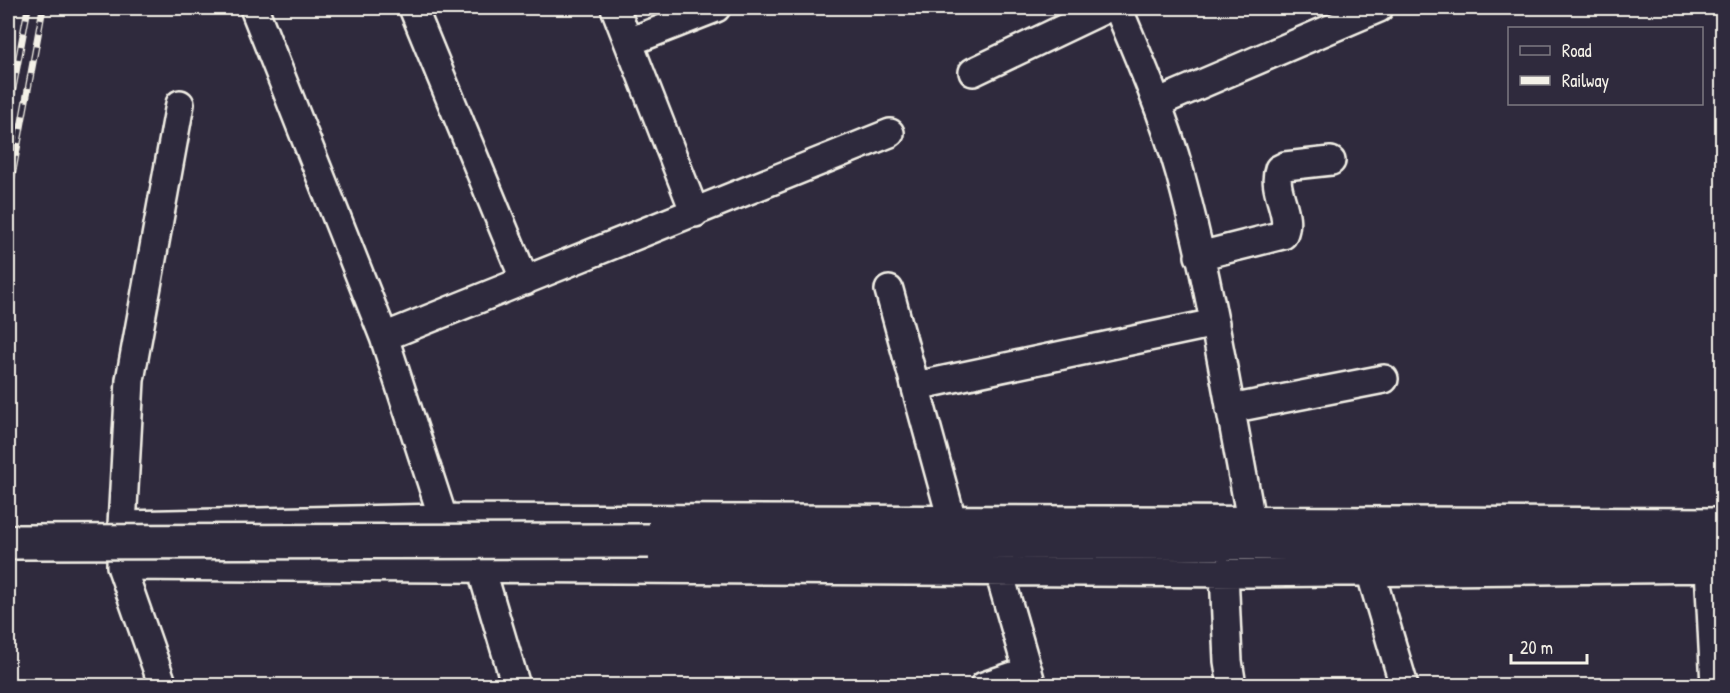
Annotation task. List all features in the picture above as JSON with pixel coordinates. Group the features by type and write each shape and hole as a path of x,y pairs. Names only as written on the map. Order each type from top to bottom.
{"main road":[{"path":"8,542 649,541 1718,560"}],"street":[{"path":"255,8 384,337 443,518"},
{"path":"413,8 525,280"},
{"path":"615,8 695,213"},
{"path":"628,42 716,8"},
{"path":"973,72 1107,8"},
{"path":"1118,8 1157,103 1180,172 1215,323 1251,520"},
{"path":"1157,103 1378,8"},
{"path":"164,686 121,566 122,525 130,380 180,105"},
{"path":"384,337 890,133"},
{"path":"1199,256 1283,235 1286,220 1277,180 1279,169 1285,166 1330,161"},
{"path":"890,290 952,520"},
{"path":"916,386 1215,323"},
{"path":"1230,409 1383,379"},
{"path":"122,525 443,518 484,520 1722,522"},
{"path":"484,520 481,568 516,686"},
{"path":"121,566 1370,572 1718,560 1715,686"},
{"path":"984,686 1030,678 999,572"},
{"path":"1224,572 1228,661 1232,686"},
{"path":"1370,572 1404,686"}],"railway":[{"path":"8,115 28,8"},
{"path":"8,198 43,8"}]}
